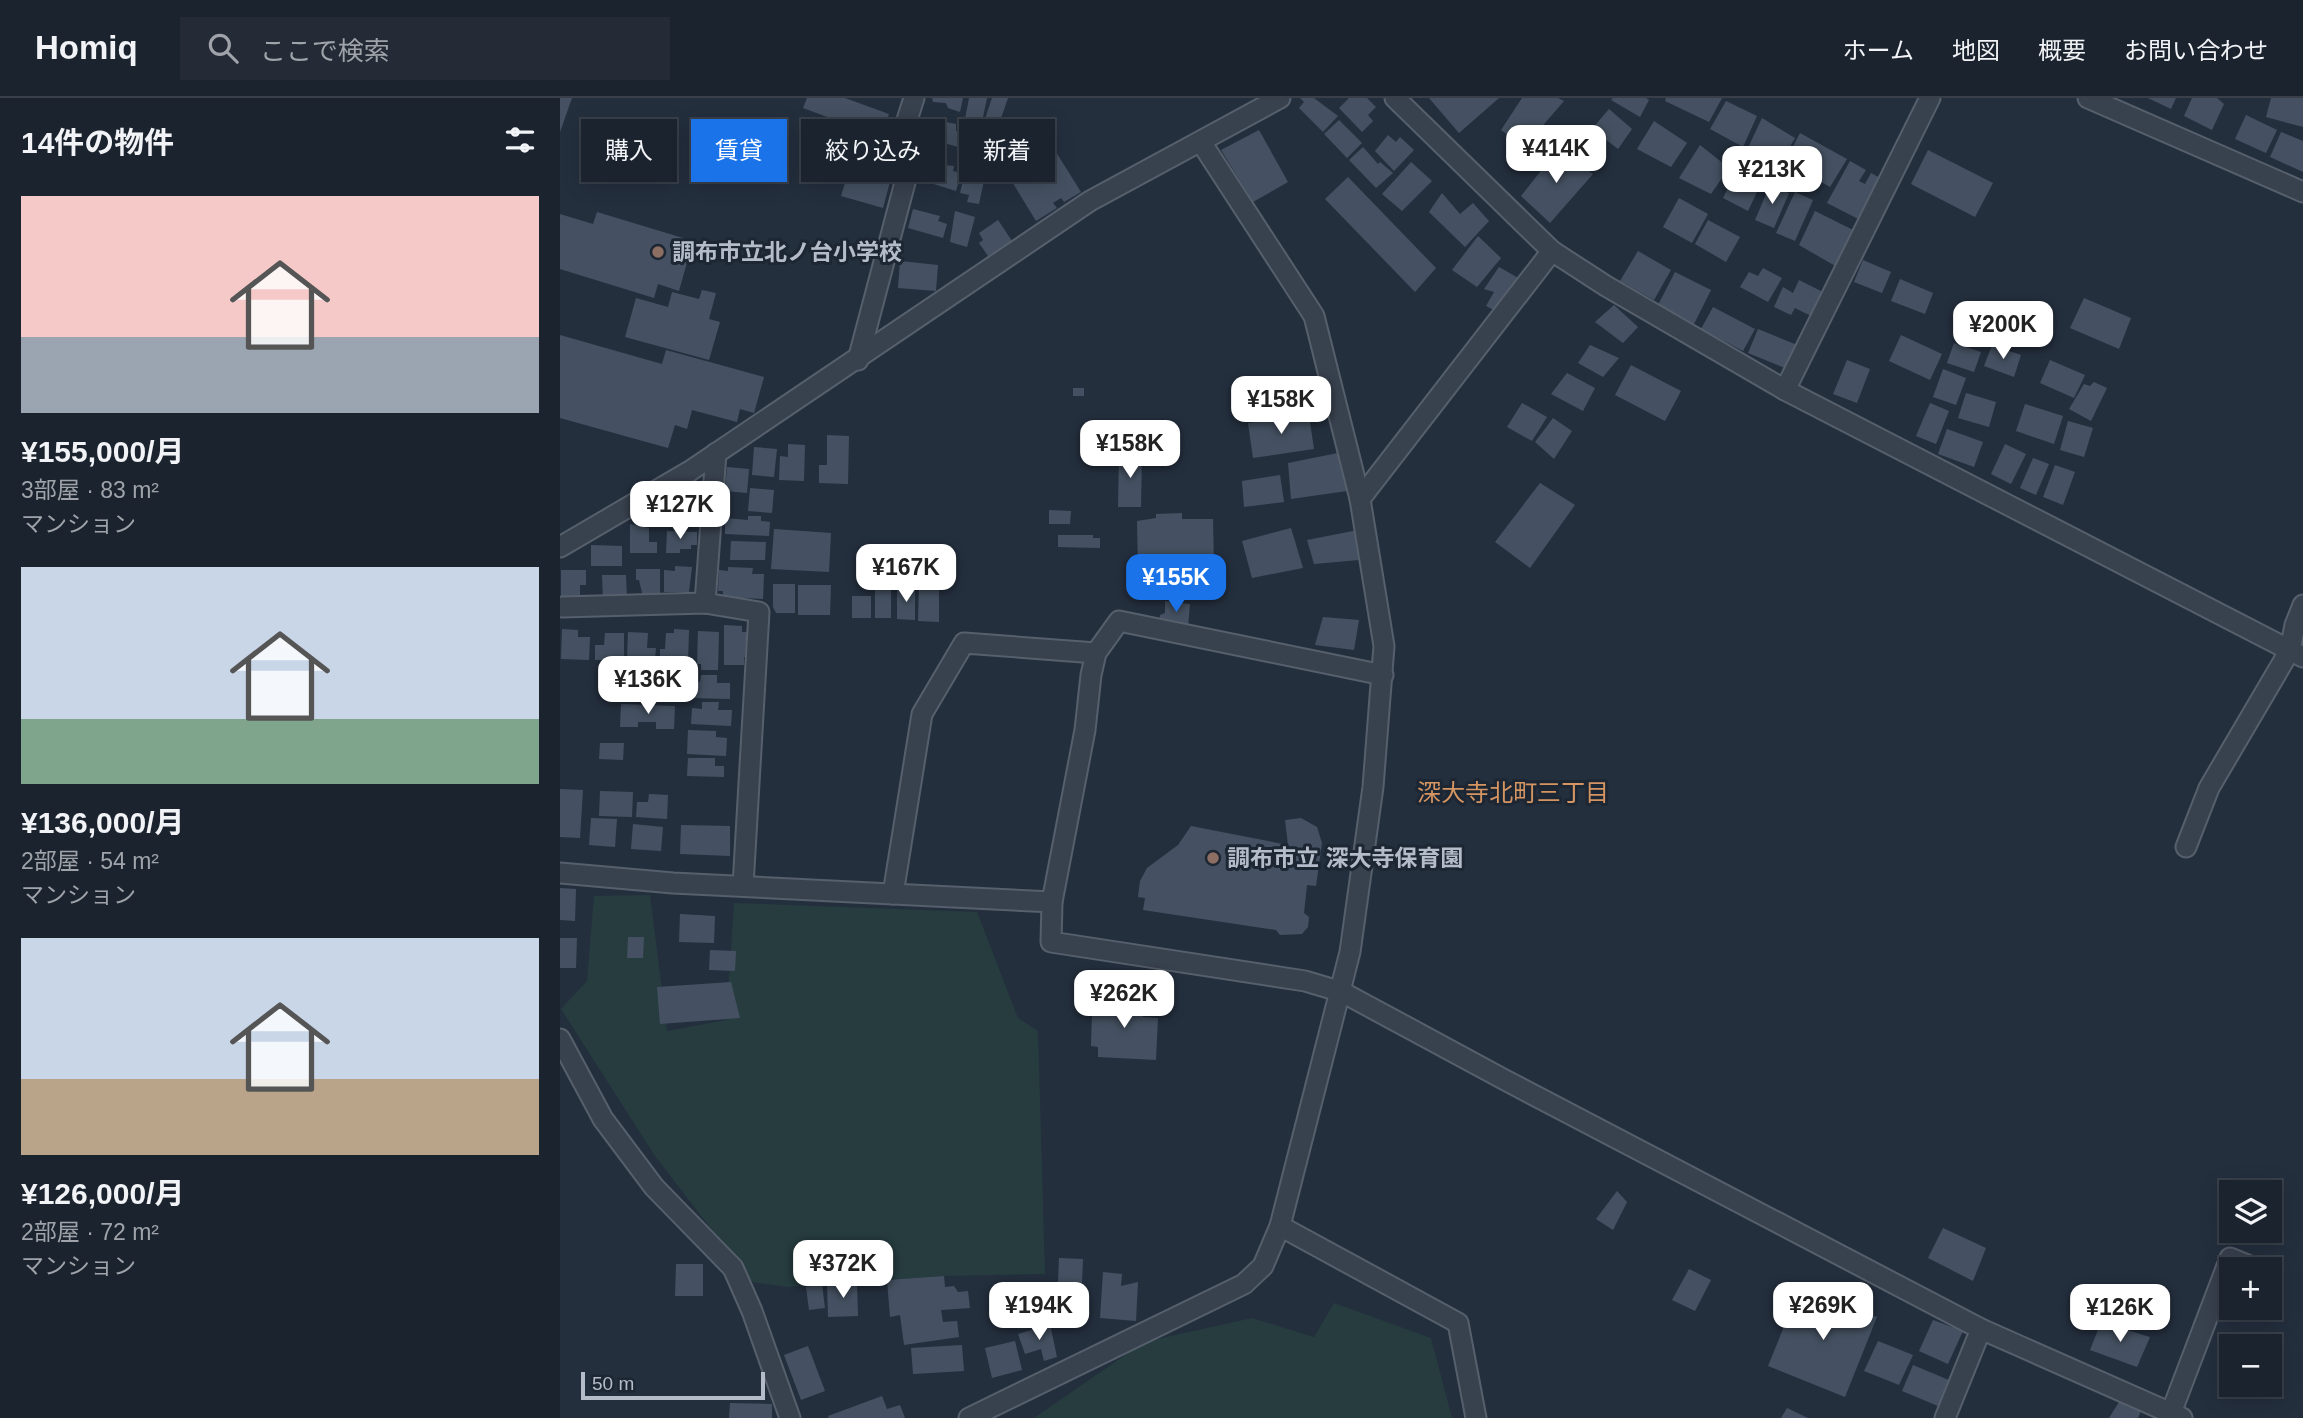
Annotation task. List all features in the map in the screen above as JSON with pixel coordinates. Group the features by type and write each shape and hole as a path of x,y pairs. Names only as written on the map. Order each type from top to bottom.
{"street":[{"path":"858,360 912,156 907,120 914,98"},
{"path":"560,547 716,453 858,360 978,275 1090,201 1280,98"},
{"path":"1395,98 1552,251 1659,318 1785,390 2084,547 2296,654"},
{"path":"1785,390 1930,98"},
{"path":"2088,98 2303,192"},
{"path":"969,1418 1244,1284 1263,1266 1280,1226 1342,992 1373,787 1383,675 1384,646 1360,499 1314,316 1201,142"},
{"path":"1360,499 1552,251"},
{"path":"705,603 716,453"},
{"path":"562,607 705,603 760,612 743,886"},
{"path":"2186,847 2209,788 2296,654 2295,625 2303,605"},
{"path":"1383,675 1119,621 1096,653 1052,902 1051,942 1305,981 1342,992 1504,1080 1981,1329 2176,1416 2219,1290"},
{"path":"893,894 922,714 964,642 1096,653"},
{"path":"560,873 743,886 1052,902"},
{"path":"560,1039 603,1119 654,1187 733,1268 752,1311 790,1418"},
{"path":"1280,1226 1458,1323 1476,1418"},
{"path":"1944,1418 1981,1329"}],"green space":[{"path":"650,895 667,1031 726,1020 734,903 977,912 1018,1018 1038,1031 1045,1274 944,1276 788,1287 752,1282 655,1156 561,1009 587,981 594,896"},
{"path":"1334,1303 1431,1338 1452,1418 1034,1418 1144,1342 1252,1318 1314,1337"}],"building":[{"path":"560,98 572,98 560,132"},
{"path":"807,98 845,98 889,114 887,119 833,119 803,108"},
{"path":"932,98 963,98 960,112 948,108 946,103 933,102"},
{"path":"969,98 987,98 983,119 965,119"},
{"path":"992,98 1008,98 1001,119 985,119"},
{"path":"1300,98 1314,98 1338,116 1323,132 1299,108 1304,102"},
{"path":"1349,98 1367,98 1376,107 1368,115 1373,121 1362,132 1339,108"},
{"path":"1429,98 1499,98 1459,133"},
{"path":"1522,98 1558,98 1564,101 1532,138 1520,144 1501,130"},
{"path":"1666,98 1722,98 1709,122 1665,101"},
{"path":"2148,98 2176,98 2171,109"},
{"path":"2192,98 2217,98 2224,104 2212,130 2184,116"},
{"path":"2271,98 2303,98 2303,127 2266,117"},
{"path":"1611,100 1649,100 1640,117"},
{"path":"1726,101 1757,116 1743,147 1710,129"},
{"path":"1609,109 1632,129 1618,149 1592,129"},
{"path":"2246,115 2277,130 2266,153 2235,139"},
{"path":"1762,118 1795,138 1779,165 1746,152"},
{"path":"1339,120 1362,143 1347,158 1324,134"},
{"path":"1654,121 1687,143 1671,167 1637,149"},
{"path":"945,122 956,124 959,147 945,143"},
{"path":"1259,130 1288,182 1253,202 1221,150"},
{"path":"2281,132 2303,141 2303,172 2270,157"},
{"path":"1800,133 1847,159 1830,187 1785,162"},
{"path":"1388,135 1396,142 1400,137 1414,150 1394,171 1375,151"},
{"path":"1700,145 1729,168 1711,194 1679,178"},
{"path":"1363,147 1378,164 1380,162 1393,173 1376,188 1349,160"},
{"path":"1558,149 1593,174 1550,223 1521,196"},
{"path":"1928,150 1993,183 1975,217 1911,184"},
{"path":"1055,153 1081,192 1064,202 1061,198 1053,203 1057,208 1036,221 1012,182 1055,182"},
{"path":"1744,155 1771,174 1756,189 1731,173"},
{"path":"1850,161 1866,170 1859,181 1865,184 1871,173 1886,181 1864,222 1827,203"},
{"path":"1411,162 1432,181 1402,211 1382,194"},
{"path":"945,165 954,166 953,171 959,172 956,191 927,182 945,182"},
{"path":"1348,177 1436,268 1415,292 1325,199"},
{"path":"1732,180 1757,192 1748,211 1723,198"},
{"path":"845,182 890,182 883,208 841,196"},
{"path":"963,182 984,182 979,204 967,202 969,195 960,193"},
{"path":"1770,185 1789,193 1774,228 1755,220"},
{"path":"1795,192 1813,200 1795,241 1776,233"},
{"path":"1442,193 1460,214 1473,203 1489,221 1465,247 1429,212"},
{"path":"1679,198 1708,214 1692,243 1663,227"},
{"path":"913,209 940,216 938,221 947,224 943,238 908,228"},
{"path":"955,211 975,217 967,247 950,242"},
{"path":"1815,211 1855,231 1837,267 1799,245"},
{"path":"597,212 693,241 679,291 658,284 654,298 560,269 560,214 593,224"},
{"path":"998,220 1012,241 988,256 979,243 983,240 979,233"},
{"path":"1708,220 1740,237 1726,262 1695,244"},
{"path":"1478,236 1501,258 1477,287 1452,270"},
{"path":"1638,251 1671,270 1654,300 1620,281"},
{"path":"1863,260 1891,272 1882,293 1854,282"},
{"path":"900,261 938,265 936,291 898,288"},
{"path":"1499,267 1522,280 1502,314 1486,306 1494,292 1484,289"},
{"path":"1763,268 1782,278 1768,302 1740,287 1749,272 1758,276"},
{"path":"1675,272 1711,290 1694,324 1658,305"},
{"path":"1900,279 1933,293 1925,314 1891,301"},
{"path":"1799,280 1829,295 1817,319 1795,308 1791,315 1774,307 1783,287 1793,293"},
{"path":"702,290 716,293 709,319 720,322 709,360 625,337 636,298 668,307 672,292 699,299"},
{"path":"2084,298 2131,318 2119,349 2070,328"},
{"path":"1614,305 1638,327 1623,343 1595,322"},
{"path":"1713,307 1755,329 1743,351 1701,329"},
{"path":"1758,329 1802,347 1792,371 1748,353"},
{"path":"560,335 662,364 666,350 764,377 754,413 740,409 737,422 692,410 687,429 675,425 668,448 560,418"},
{"path":"1901,335 1942,354 1930,380 1889,361"},
{"path":"1954,343 1981,352 1974,372 1947,363"},
{"path":"1590,345 1619,358 1603,377 1578,363"},
{"path":"1992,345 2021,355 2014,377 1984,366"},
{"path":"1847,360 1870,369 1857,403 1833,394"},
{"path":"2050,360 2085,375 2074,398 2040,383"},
{"path":"1631,365 1681,391 1665,421 1615,395"},
{"path":"1943,369 1966,378 1956,405 1933,397"},
{"path":"1567,373 1595,388 1583,411 1551,394"},
{"path":"2094,382 2107,388 2091,421 2069,409 2084,384 2090,386"},
{"path":"1073,388 1084,388 1084,396 1073,396"},
{"path":"1966,393 1996,402 1989,427 1958,418"},
{"path":"1522,403 1547,417 1532,441 1507,427"},
{"path":"1930,403 1949,411 1936,444 1916,436"},
{"path":"2025,404 2063,416 2054,444 2016,431"},
{"path":"1309,415 1314,449 1253,458 1248,423"},
{"path":"1553,418 1572,431 1554,459 1535,442"},
{"path":"2068,421 2093,428 2084,457 2060,450"},
{"path":"1947,429 1983,442 1974,467 1938,454"},
{"path":"1095,433 1117,433 1117,444 1095,444"},
{"path":"827,435 849,436 848,484 819,483 819,465 827,465"},
{"path":"788,444 805,445 804,481 779,480 780,456 788,457"},
{"path":"2005,444 2026,454 2011,484 1991,474"},
{"path":"754,447 777,449 774,477 752,475"},
{"path":"1119,453 1142,453 1141,507 1118,507"},
{"path":"1338,453 1347,491 1291,499 1288,463"},
{"path":"2033,458 2049,464 2036,495 2020,488"},
{"path":"2055,465 2075,472 2063,505 2043,497"},
{"path":"727,467 749,469 747,493 725,491"},
{"path":"1280,475 1284,502 1244,507 1242,481"},
{"path":"1540,483 1575,505 1530,568 1495,542"},
{"path":"750,488 774,490 772,513 748,511"},
{"path":"690,493 700,493 700,514 662,514 662,505 673,505 673,498 690,498"},
{"path":"1049,510 1071,511 1070,524 1049,524"},
{"path":"1182,513 1182,519 1213,519 1214,566 1159,568 1160,575 1144,576 1143,569 1138,568 1137,521 1156,518 1156,514"},
{"path":"748,516 761,516 761,521 770,522 769,536 725,534 725,518 748,520"},
{"path":"630,524 649,528 649,542 657,542 657,553 630,553"},
{"path":"1291,528 1303,568 1252,578 1242,541"},
{"path":"774,529 831,533 829,572 771,569"},
{"path":"1358,530 1359,560 1314,564 1307,540"},
{"path":"667,531 697,532 697,545 691,545 691,549 680,549 680,553 666,553"},
{"path":"1058,535 1093,535 1093,538 1100,538 1100,548 1058,547"},
{"path":"731,541 766,542 765,560 730,560"},
{"path":"591,545 622,546 622,566 591,566"},
{"path":"675,566 692,567 689,592 664,592 664,570 675,571"},
{"path":"728,567 753,568 752,574 764,574 763,599 723,597 723,591 718,591 719,570 728,571"},
{"path":"636,569 660,569 660,597 643,597 639,580 636,580"},
{"path":"561,570 586,570 586,585 580,585 580,599 561,599"},
{"path":"602,575 626,575 627,599 603,599"},
{"path":"773,584 795,584 795,613 776,613 773,607"},
{"path":"798,585 831,585 830,615 798,615"},
{"path":"875,585 891,589 891,618 875,618"},
{"path":"919,585 939,586 939,622 918,621"},
{"path":"897,587 915,588 915,620 897,619"},
{"path":"852,596 871,596 871,618 852,618"},
{"path":"1165,601 1190,604 1188,626 1159,623 1160,615 1165,613"},
{"path":"1323,617 1359,620 1354,650 1315,645"},
{"path":"724,625 742,626 742,632 749,632 749,656 744,657 744,665 724,665"},
{"path":"562,629 578,630 578,637 590,637 589,660 561,659"},
{"path":"674,629 689,630 688,663 660,662 660,649 665,649 666,633 674,633"},
{"path":"698,631 719,632 718,670 701,670 701,664 697,664"},
{"path":"628,632 648,633 647,648 656,648 655,660 627,659"},
{"path":"605,633 624,633 624,660 595,660 595,645 604,645"},
{"path":"701,675 717,675 717,683 730,683 730,699 692,698 693,682 700,682"},
{"path":"625,676 679,678 678,702 660,701 660,694 642,694 642,700 624,699"},
{"path":"702,702 719,702 718,710 732,710 731,726 691,724 692,708 702,709"},
{"path":"621,704 675,706 674,729 656,729 656,722 638,722 638,727 620,727"},
{"path":"688,730 716,731 716,737 727,738 726,756 687,754"},
{"path":"600,743 624,743 623,760 599,759"},
{"path":"688,758 715,758 715,766 724,766 724,777 687,776"},
{"path":"560,789 583,790 580,838 560,837"},
{"path":"600,791 633,792 632,817 599,816"},
{"path":"649,794 668,795 667,819 636,817 637,802 648,802"},
{"path":"591,818 617,819 615,847 589,845"},
{"path":"1301,818 1317,827 1322,843 1316,886 1307,885 1304,913 1309,917 1308,927 1302,934 1280,935 1276,930 1143,910 1145,898 1138,897 1140,881 1147,868 1178,845 1191,826 1288,845 1285,820"},
{"path":"633,824 663,827 661,851 631,849"},
{"path":"681,825 730,826 730,856 680,854"},
{"path":"560,888 576,889 575,921 560,920"},
{"path":"680,914 715,916 714,943 679,942"},
{"path":"628,937 644,937 643,958 627,958"},
{"path":"560,938 577,938 576,968 560,968"},
{"path":"710,950 736,951 735,971 709,970"},
{"path":"731,982 740,1018 660,1024 657,987"},
{"path":"1103,998 1144,999 1143,1017 1158,1018 1156,1060 1098,1057 1098,1047 1091,1046 1092,1012 1102,1013"},
{"path":"1617,1191 1627,1202 1613,1230 1596,1219"},
{"path":"1943,1228 1986,1248 1973,1281 1928,1258"},
{"path":"1059,1258 1083,1259 1082,1284 1058,1283"},
{"path":"676,1264 703,1264 703,1296 675,1296"},
{"path":"1689,1269 1711,1280 1695,1311 1672,1300"},
{"path":"1103,1272 1122,1274 1121,1286 1138,1282 1136,1321 1100,1318"},
{"path":"944,1276 945,1287 954,1286 958,1292 968,1291 970,1308 941,1310 943,1322 957,1321 959,1337 904,1345 900,1315 890,1317 887,1280"},
{"path":"857,1283 858,1316 828,1317 827,1285"},
{"path":"822,1284 825,1308 809,1310 806,1287"},
{"path":"1800,1287 1877,1317 1845,1397 1768,1366"},
{"path":"1933,1320 1963,1331 1948,1364 1919,1351"},
{"path":"2101,1322 2150,1337 2137,1367 2090,1350"},
{"path":"1050,1324 1057,1357 1044,1361 1041,1349 1025,1354 1018,1334"},
{"path":"1015,1341 1022,1370 992,1378 985,1348"},
{"path":"1878,1341 1913,1355 1899,1385 1864,1371"},
{"path":"962,1345 964,1371 913,1374 911,1348"},
{"path":"808,1346 825,1391 801,1400 784,1355"},
{"path":"1913,1365 1956,1383 1945,1409 1902,1391"},
{"path":"882,1396 887,1409 900,1405 905,1418 828,1416"},
{"path":"2119,1402 2141,1411 2138,1418 2109,1418"},
{"path":"730,1403 772,1404 772,1418 729,1418"},
{"path":"1787,1408 1808,1418 1781,1418"}],"place":[{"name":"調布市立北ノ台小学校","path":"658,252"},
{"name":"調布市立 深大寺保育園","path":"1213,858"}],"district":[{"name":"深大寺北町三丁目","path":"1513,793"}]}
